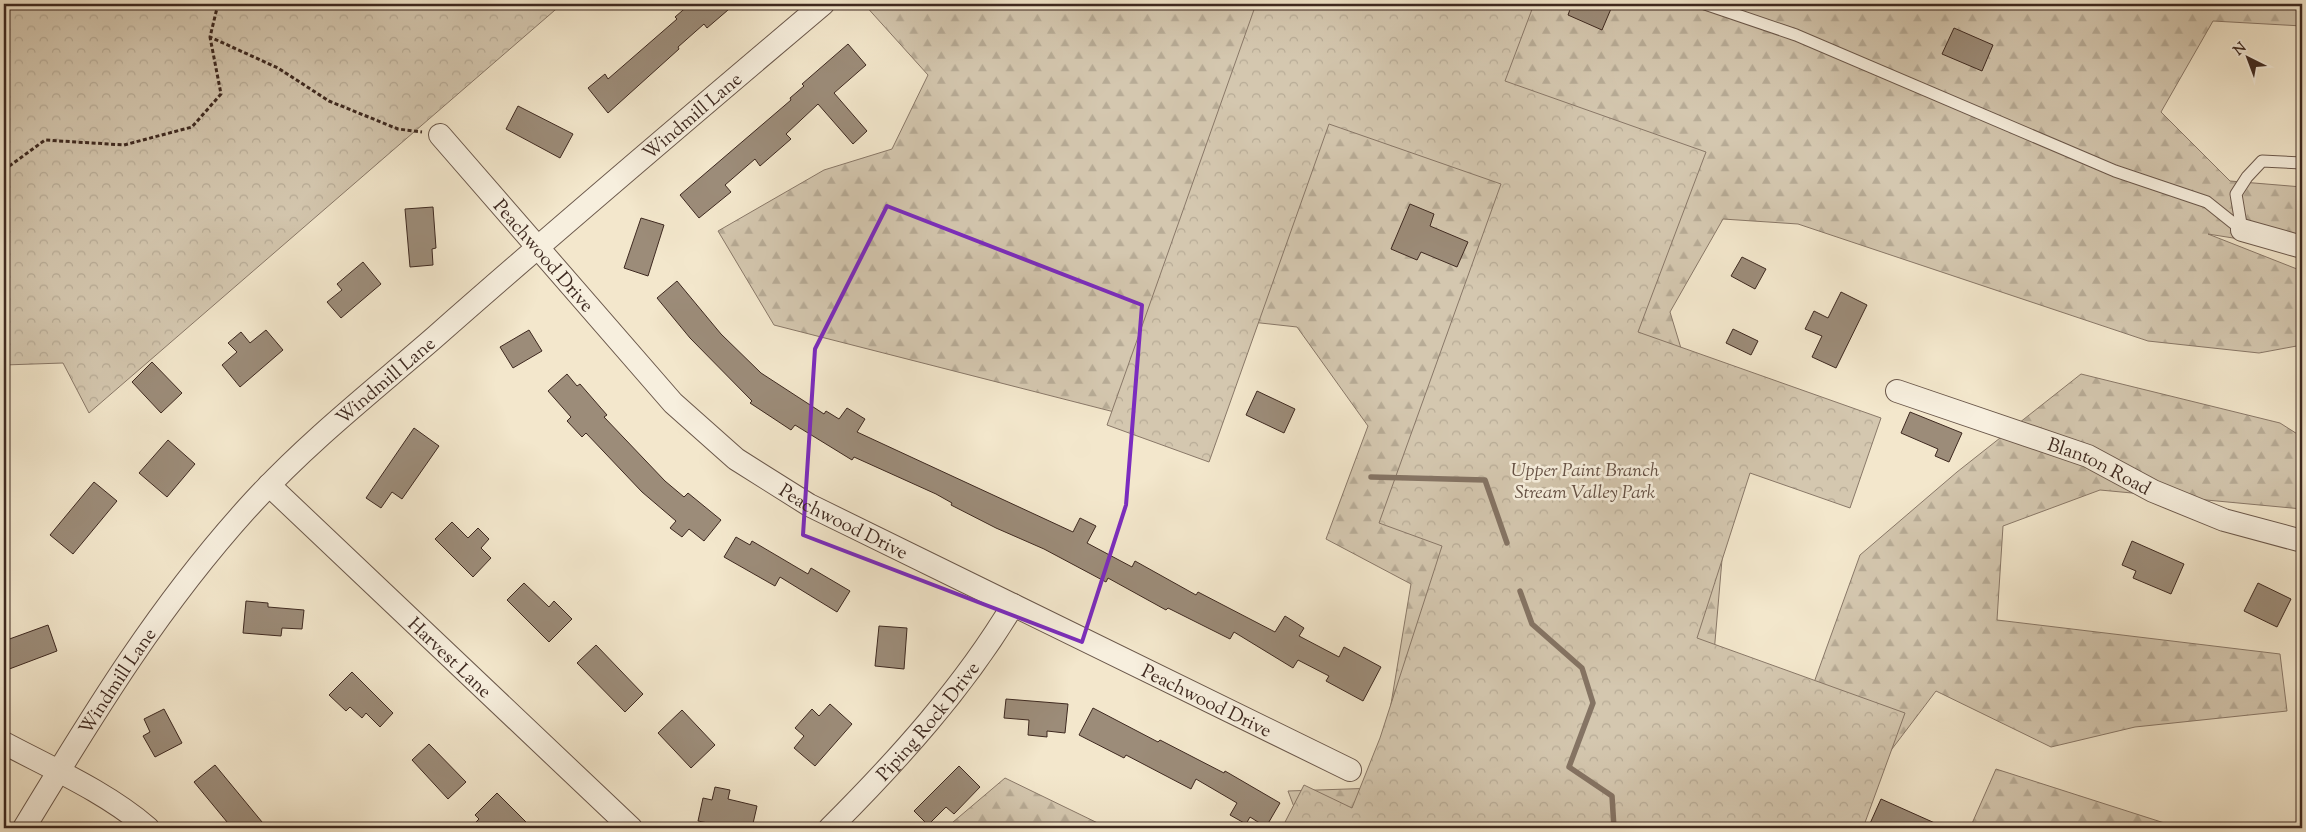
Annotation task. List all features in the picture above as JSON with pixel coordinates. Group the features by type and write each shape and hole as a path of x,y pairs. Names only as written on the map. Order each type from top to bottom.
{"street":[{"name":"Windmill Lane","path":"24,828 111,686 158,616 210,552 270,485 537,247 823,4"},
{"name":"Peachwood Drive","path":"440,135 673,403 736,460 810,505 1350,770"},
{"path":"2242,230 2302,247"},
{"name":"Blanton Road","path":"1897,391 2088,456 2153,491 2224,520 2302,541"},
{"name":"Harvest Lane","path":"270,485 631,828"},
{"name":"Piping Rock Drive","path":"830,828 883,774 926,724 981,654 1013,605"},
{"path":"4,744 59,772 128,811 148,828"}],"lane":[{"path":"1704,4 1796,35 2115,171 2207,202 2242,230"},
{"path":"2242,230 2236,194 2247,177 2262,161 2302,164"}],"path":[{"path":"4,170 45,140 124,145 192,126 221,94 210,37 218,4"},
{"path":"210,37 278,68 329,101 398,129 440,135"}],"highlighted area":[{"path":"887,206 1142,305 1126,505 1082,642 803,535 815,349"}],"green space":[{"path":"4,4 562,4 89,413 63,363 4,365"},
{"path":"864,4 2302,4 2302,26 2213,21 2161,112 2230,181 2302,187 2302,249 2208,234 2302,271 2302,345 2259,353 2148,341 1798,224 1723,219 1670,312 1690,378 1730,466 1713,665 1807,702 1860,555 1957,472 2081,374 2280,423 2302,437 2302,509 2100,490 2003,526 1997,620 2280,654 2287,711 2135,727 2051,747 1936,691 1832,828 1302,828 1288,791 1377,788 1411,584 1326,539 1368,426 1297,327 1215,318 1173,427 774,325 718,231 824,170 892,149 928,75"},
{"name":"Upper Paint Branch Stream Valley Park","path":"1256,4 1534,4 1505,81 1706,152 1638,332 1881,418 1850,508 1750,473 1697,638 1905,713 1863,828 1282,828 1304,785 1352,808 1380,738 1442,546 1379,523 1501,184 1329,124 1209,462 1107,425"},
{"path":"1996,769 2180,828 1970,828"},
{"path":"1005,778 1108,828 946,828"}],"building":[{"path":"690,4 735,4 707,28 704,24 608,113 588,88 605,74 608,79 677,19 675,17"},
{"path":"1572,4 1613,4 1602,30 1568,15"},
{"path":"1954,28 1993,45 1982,71 1942,54"},
{"path":"848,44 866,65 834,93 867,131 853,144 818,104 786,134 791,139 760,166 755,159 725,185 731,192 699,218 680,195 791,100 790,98 804,86 802,84"},
{"path":"518,106 573,134 560,158 506,129"},
{"path":"1410,204 1434,214 1430,226 1468,242 1457,267 1421,252 1417,260 1391,249"},
{"path":"433,207 436,248 432,249 433,265 410,267 405,209"},
{"path":"641,218 664,225 648,276 624,268"},
{"path":"1742,257 1766,269 1755,289 1731,276"},
{"path":"363,262 381,284 341,318 327,302 342,290 337,284"},
{"path":"677,281 721,334 761,373 824,414 826,411 839,419 847,408 865,419 857,432 1073,532 1080,518 1096,526 1087,543 1132,567 1135,561 1196,595 1198,592 1275,632 1285,616 1304,628 1299,636 1339,657 1344,647 1381,667 1363,701 1326,681 1329,676 1298,660 1293,668 1234,632 1230,639 1168,608 1166,610 1108,578 1106,582 1044,549 996,528 951,505 952,503 936,494 854,457 852,460 795,425 791,430 750,403 752,401 690,338 657,298"},
{"path":"1841,292 1867,305 1836,368 1812,357 1822,336 1805,329 1814,311 1828,318"},
{"path":"1733,329 1758,341 1751,355 1726,343"},
{"path":"266,330 283,350 240,387 222,365 237,352 228,343 241,332 250,343"},
{"path":"529,330 542,351 513,368 500,347"},
{"path":"152,362 182,393 161,413 132,382"},
{"path":"567,374 577,386 580,384 607,415 604,417 665,481 684,497 688,493 721,520 704,541 689,529 682,537 670,528 676,521 642,492 586,433 582,437 567,421 571,417 548,391"},
{"path":"1257,391 1295,409 1284,433 1246,415"},
{"path":"1910,412 1962,433 1949,462 1935,456 1938,449 1901,433"},
{"path":"414,428 439,446 402,499 392,492 381,508 366,498"},
{"path":"168,440 195,464 167,497 139,473"},
{"path":"94,482 117,501 73,554 50,535"},
{"path":"452,522 468,538 478,528 489,539 481,548 491,558 473,577 435,539"},
{"path":"736,537 750,545 752,541 808,574 811,568 850,591 837,612 780,577 775,586 724,557"},
{"path":"2132,541 2184,564 2171,594 2133,578 2136,571 2122,565"},
{"path":"524,583 549,607 554,601 572,619 549,642 507,600"},
{"path":"2258,583 2291,599 2277,627 2244,611"},
{"path":"246,601 268,603 268,607 304,610 302,629 282,628 281,636 243,633"},
{"path":"48,625 57,651 4,671 4,641"},
{"path":"879,626 907,628 904,669 875,666"},
{"path":"596,645 643,694 625,712 577,663"},
{"path":"352,672 393,713 380,727 366,713 362,718 350,707 346,711 329,695"},
{"path":"1006,699 1068,704 1065,733 1047,731 1047,737 1028,735 1029,720 1004,718"},
{"path":"830,704 852,724 815,766 794,748 804,736 795,728 812,709 819,716"},
{"path":"1093,708 1158,742 1160,740 1224,773 1225,771 1280,803 1266,827 1250,817 1246,824 1230,815 1237,803 1196,779 1191,789 1126,755 1124,758 1079,735"},
{"path":"164,709 182,743 155,757 143,736 150,732 144,719"},
{"path":"682,710 715,745 691,768 658,733"},
{"path":"429,744 466,782 448,799 412,760"},
{"path":"215,765 267,828 232,828 194,782"},
{"path":"959,766 980,787 954,814 946,807 928,825 914,811"},
{"path":"715,787 730,790 728,799 757,806 752,828 733,828 698,821 703,798 712,800"},
{"path":"497,793 532,828 470,828 479,819 475,815"},
{"path":"1881,799 1946,828 1868,828"}],"waterway":[{"path":"1371,477 1485,480 1507,543"},
{"path":"1520,591 1532,624 1582,668 1593,703 1569,767 1612,796 1614,828"}]}
